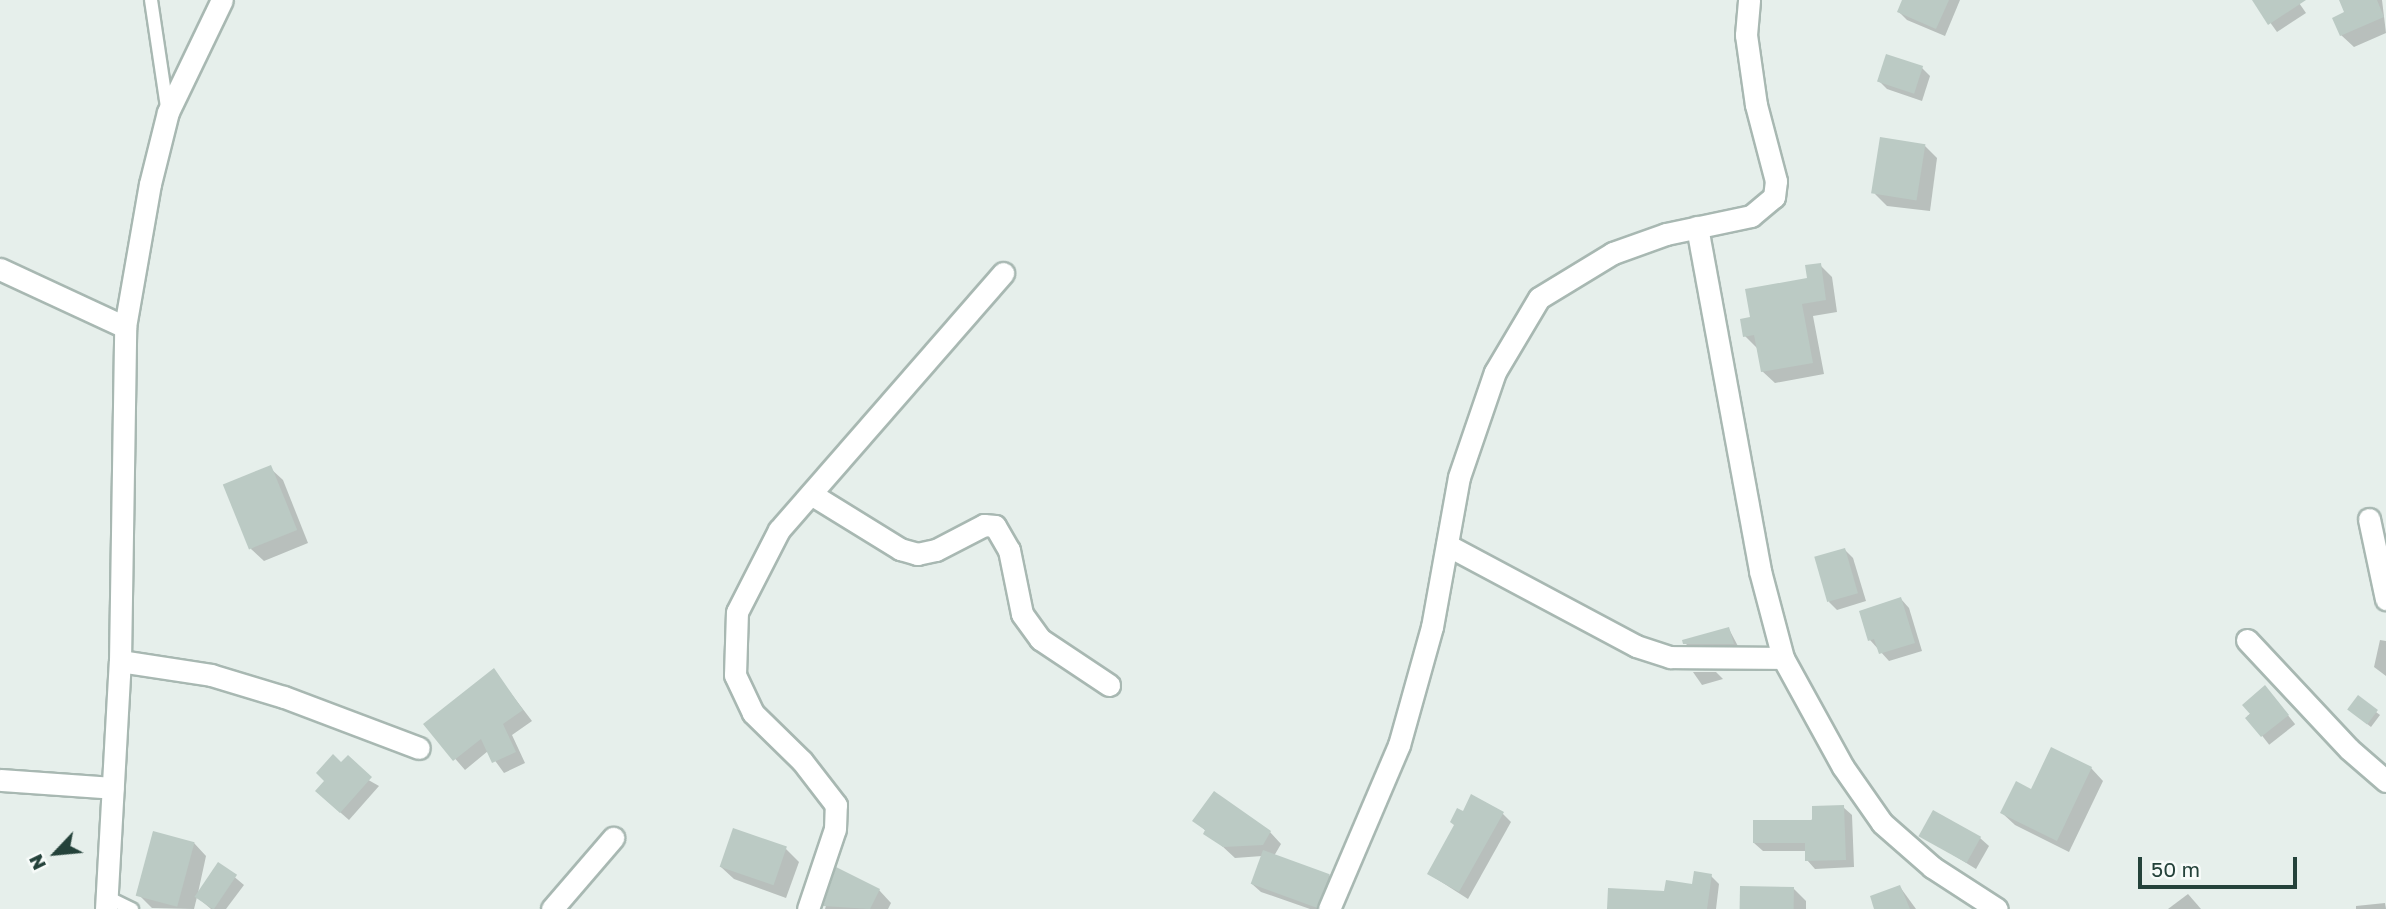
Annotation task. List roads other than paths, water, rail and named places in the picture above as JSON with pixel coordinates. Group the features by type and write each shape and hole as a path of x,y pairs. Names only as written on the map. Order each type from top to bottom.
{"street":[{"path":"106,903 120,661 125,327 150,184 168,112 222,0"},
{"path":"1329,909 1399,745 1432,627 1459,477 1495,372 1539,299 1613,253 1697,227 1751,216 1774,197 1776,181 1756,104 1746,35 1749,0"},
{"path":"1697,227 1760,572 1783,658 1843,767 1882,823 1932,867 1997,909"},
{"path":"0,269 125,327"},
{"path":"808,909 835,829 836,805 802,761 753,713 735,675 737,612 779,530 1003,274"},
{"path":"811,494 901,549 917,554 936,550 984,524 995,526 1009,551 1022,614 1040,639 1109,685"},
{"path":"2369,519 2386,599"},
{"path":"1447,545 1636,646 1670,657 1783,658"},
{"path":"2247,640 2349,749 2386,781"},
{"path":"120,661 211,675 284,696 419,748"},
{"path":"0,780 113,788"},
{"path":"552,909 613,838"}],"lane":[{"path":"151,0 168,112"},
{"path":"106,903 132,909"}]}
